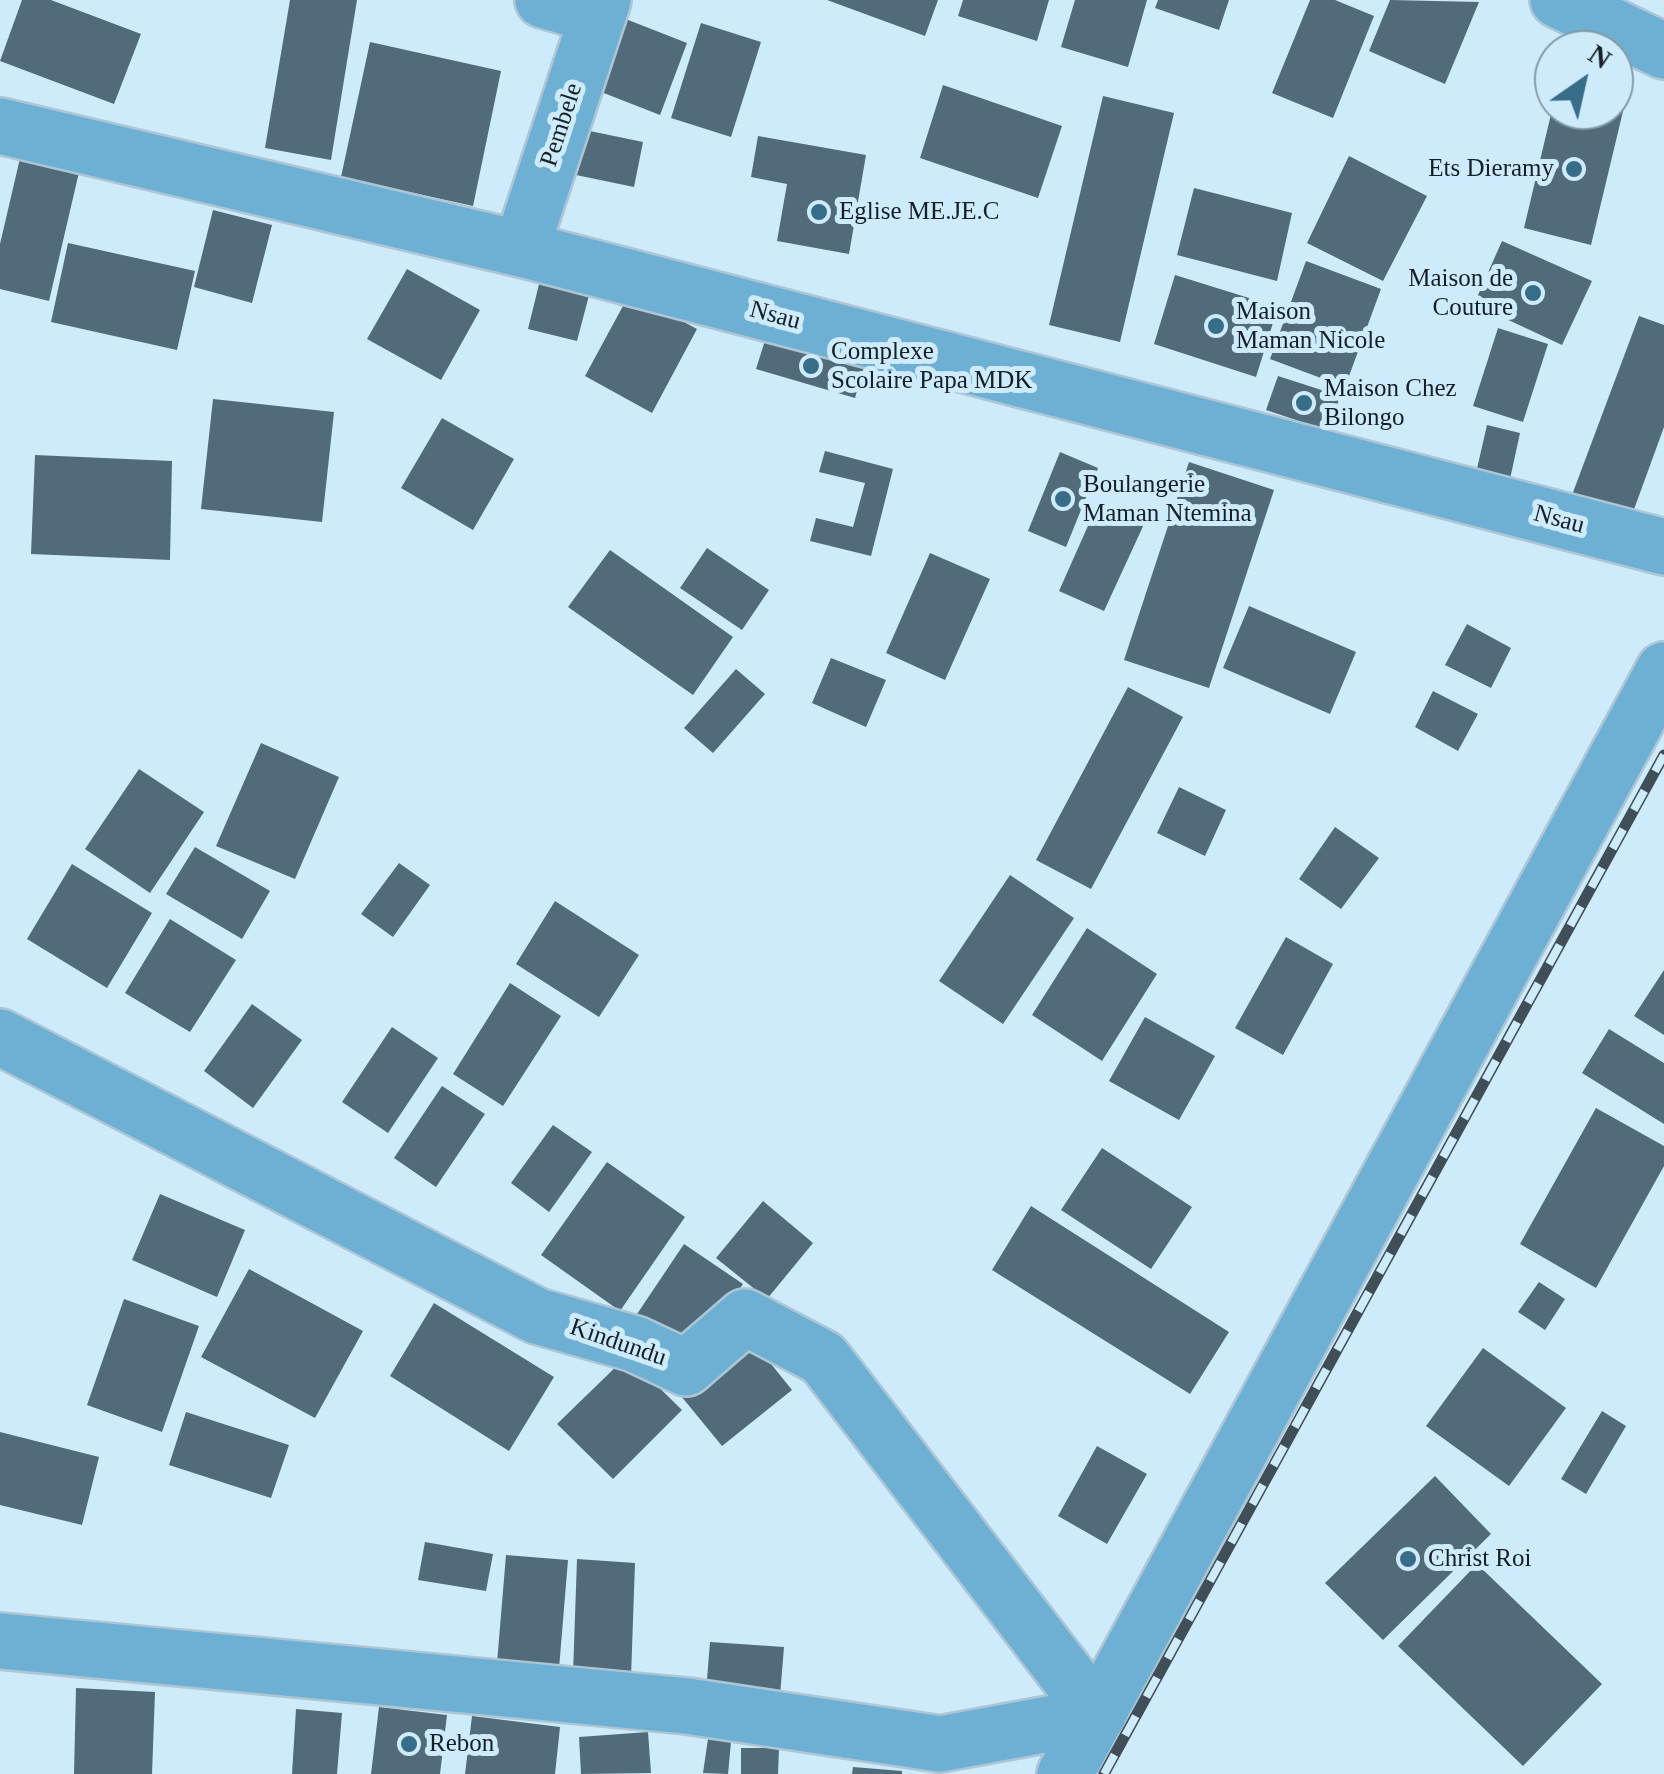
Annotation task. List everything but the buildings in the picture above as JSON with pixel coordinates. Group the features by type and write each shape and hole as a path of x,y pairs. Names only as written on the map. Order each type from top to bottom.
{"street":[{"path":"542,0 600,8"},
{"path":"1558,0 1664,51"},
{"name":"Pembele","path":"521,249 600,8"},
{"name":"Nsau","path":"0,126 521,249 1664,548"},
{"path":"1065,1774 1664,670"},
{"name":"Kindundu","path":"0,1037 537,1316 636,1344 686,1368 745,1317 823,1358 1098,1716"},
{"path":"0,1641 687,1706 940,1744 1098,1716"}],"railway":[{"path":"1104,1774 1664,755"}],"place":[{"name":"Ets Dieramy","path":"1574,169"},
{"name":"Eglise ME.JE.C","path":"819,212"},
{"name":"Maison de Couture","path":"1533,293"},
{"name":"Maison Maman Nicole","path":"1216,326"},
{"name":"Complexe Scolaire Papa MDK","path":"811,366"},
{"name":"Maison Chez Bilongo","path":"1304,403"},
{"name":"Boulangerie Maman Ntemina","path":"1063,499"},
{"name":"Christ Roi","path":"1408,1559"},
{"name":"Rebon","path":"409,1744"}]}
